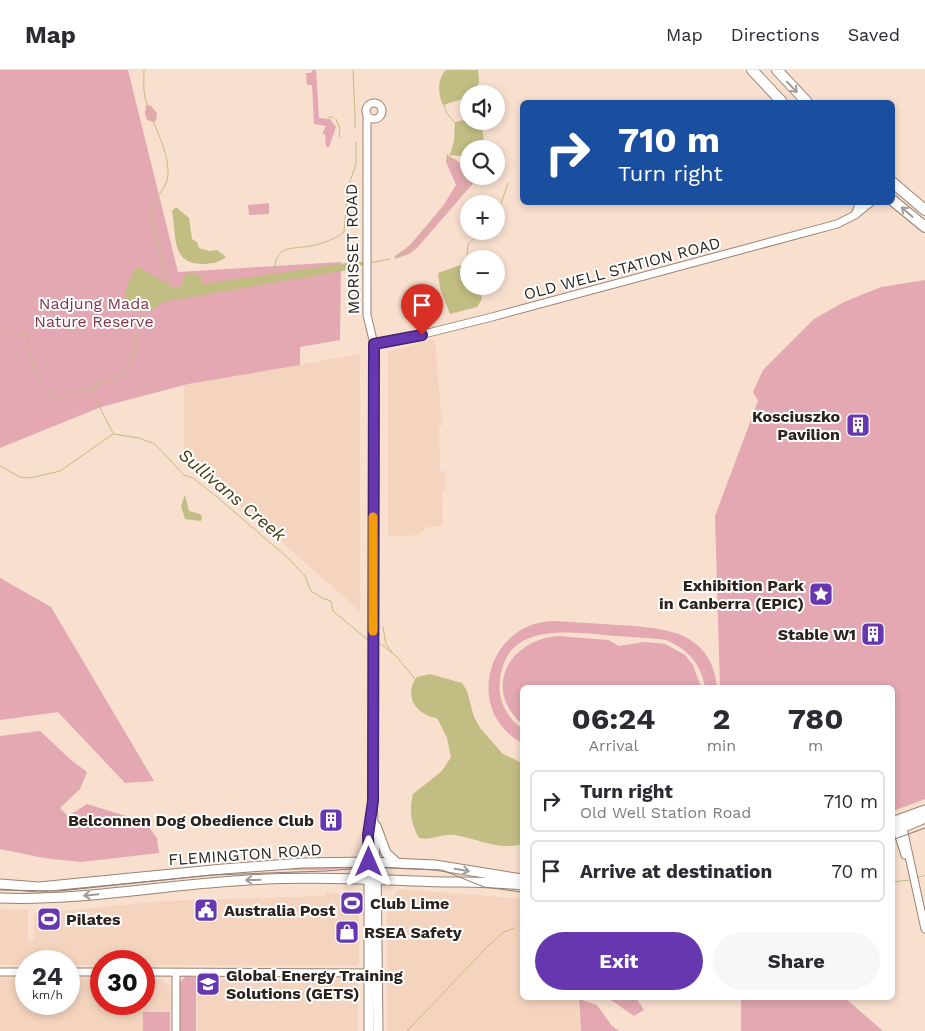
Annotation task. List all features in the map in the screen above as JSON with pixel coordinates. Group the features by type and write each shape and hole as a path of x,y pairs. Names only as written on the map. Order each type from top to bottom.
{"highway":[{"path":"752,70 780,100"},
{"path":"777,70 805,100"},
{"path":"895,185 925,210"},
{"path":"895,202 925,227"}],"main road":[{"path":"897,825 925,810"},
{"path":"897,825 925,818"},
{"path":"376,826 386,852 397,862"},
{"path":"372,862 374,879 374,973 378,1031"},
{"name":"FLEMINGTON ROAD","path":"0,885 39,887 240,868 372,862 435,865 520,879"},
{"name":"FLEMINGTON ROAD","path":"0,898 47,899 237,880 374,879 492,882 520,885"},
{"path":"369,1031 374,973"}],"street":[{"name":"MORISSET ROAD","path":"367,116 367,315 374,344 373,801 376,826 372,862"},
{"path":"855,215 859,205"},
{"name":"OLD WELL STATION ROAD","path":"374,344 408,338 502,315 837,224 855,215 867,205"},
{"name":"MORISSET ROAD","path":"372,862 368,835 373,801"},
{"path":"897,825 911,869 925,929"},
{"path":"0,972 15,972"},
{"path":"155,972 374,973"},
{"path":"176,973 176,1031"}],"shaded area":[{"path":"446,70 478,70 478,85 460,85 460,100 443,105 439,87 443,73"},
{"path":"460,121 460,130 482,130 484,140 460,140 460,156 450,155 454,141 455,122"},
{"path":"176,207 189,218 192,239 197,242 199,248 209,251 217,250 226,257 218,262 204,264 185,260 180,254 175,239 172,211"},
{"path":"363,262 363,265 343,271 163,302 151,311 134,311 125,298 127,284 136,268 139,267 174,288 181,286 186,273 200,275 202,284"},
{"path":"460,265 460,295 481,295 482,299 477,307 450,314 440,288 438,273"},
{"path":"435,339 442,426 439,426 440,471 445,471 446,490 442,491 443,526 428,527 418,535 388,537 388,352"},
{"path":"360,354 360,611 184,456 184,385"},
{"path":"185,495 189,511 200,514 202,517 201,521 185,519 181,506"},
{"path":"430,674 462,683 467,691 474,717 480,728 503,754 520,762 520,844 497,845 449,835 428,839 419,838 412,817 413,794 442,771 451,757 447,738 437,718 423,713 414,703 411,691 417,677"},
{"path":"399,889 520,899 520,1000 578,1000 580,1031 387,1031 387,906"},
{"path":"326,893 353,894 359,899 359,963 355,966 155,965 155,950 90,950 90,965 80,965 80,950 15,950 15,965 0,965 0,909 28,910 28,941 34,941 34,914 163,901 326,896"},
{"path":"0,978 15,978 15,1015 80,1015 80,978 90,979 90,1015 155,1015 155,979 163,979 170,986 170,1031 0,1031"},
{"path":"197,979 355,979 358,982 358,1031 197,1031"}],"green space":[{"name":"Nadjung Mada Nature Reserve","path":"0,70 128,70 178,272 341,262 340,340 300,347 300,365 188,384 101,407 0,448"},
{"path":"313,70 316,70 319,118 330,119 336,127 329,147 326,147 325,134 322,134 326,126 314,124 312,85 307,85 306,73 311,73"},
{"path":"150,105 157,113 156,121 153,122 147,120 145,114 146,106"},
{"path":"447,153 449,157 460,164 460,185 472,185 463,195 460,195 460,198 417,248 409,254 395,259 395,256 410,245 443,206 456,185 446,162"},
{"path":"269,203 269,214 249,215 248,205"},
{"name":"Exhibition Park in Canberra (EPIC)","path":"925,280 925,799 895,810 895,685 720,685 715,516 758,401 753,392 763,370 814,319 844,302 881,287"},
{"path":"0,578 51,607 154,781 125,783 58,712 0,720"},
{"path":"553,621 635,626 668,631 695,643 705,654 713,668 717,685 704,685 697,664 692,658 681,648 666,640 573,633 540,635 525,640 513,648 505,662 500,680 500,694 504,708 520,727 520,741 504,729 493,711 488,691 491,671 499,652 512,636 530,626"},
{"path":"558,636 608,640 619,646 644,642 665,644 685,655 693,665 700,685 520,685 520,722 510,710 504,696 503,682 507,668 515,656 526,647 541,639"},
{"path":"40,731 87,772 80,789 60,808 68,816 87,804 145,822 157,838 159,853 81,862 44,858 0,849 0,736"},
{"path":"345,866 353,868 251,870"},
{"path":"186,976 196,977 196,1031 180,1031 180,982"},
{"path":"579,1000 597,1005 612,1026 619,1031 581,1031"},
{"path":"611,1000 637,1000 644,1010 634,1016"},
{"path":"741,1000 847,1000 883,1031 741,1031"},
{"path":"155,1012 170,1012 170,1031 143,1031 143,1015 155,1015"}],"waterway":[{"path":"144,70 145,97 163,145 168,165 167,180 153,203 150,213 167,283"},
{"path":"353,70 355,114"},
{"path":"444,103 446,112 455,123"},
{"path":"355,115 355,128"},
{"path":"328,117 333,117"},
{"path":"336,119 340,129 339,137"},
{"path":"273,275 277,258 284,250 319,244 333,239 344,232 348,187 356,164 356,142"},
{"path":"395,258 408,251 464,189 468,180 451,161 450,155"},
{"path":"504,195 508,183"},
{"path":"468,250 468,244 473,240"},
{"path":"370,263 390,259"},
{"path":"93,393 92,386 116,378 130,367 144,311"},
{"path":"0,331 26,332 37,377 41,384 57,398 91,387"},
{"path":"95,398 113,433"},
{"name":"Sullivans Creek","path":"0,466 20,477 30,478 60,471 113,434 139,438 155,444 184,475 193,478 217,497 288,558 305,576 311,591 331,601 333,611 368,640"},
{"path":"383,627 386,644 392,652"},
{"name":"Sullivans Creek","path":"378,642 396,656 416,680"},
{"name":"Sullivans Creek","path":"916,878 925,875"},
{"name":"Sullivans Creek","path":"895,882 910,880"},
{"path":"407,1031 488,946 504,932 514,928"}],"tram line":[{"path":"895,839 925,828"},
{"path":"0,890 59,891 211,875 326,871 373,867 442,870 484,887 520,892"}],"slow traffic":[{"path":"373,517 373,631"}],"place":[{"name":"Kosciuszko Pavilion","path":"858,425"},
{"name":"Exhibition Park in Canberra (EPIC)","path":"821,594"},
{"name":"Stable W1","path":"873,634"},
{"name":"Belconnen Dog Obedience Club","path":"331,820"},
{"name":"Club Lime","path":"352,903"},
{"name":"Australia Post","path":"206,910"},
{"name":"Pilates","path":"49,919"},
{"name":"RSEA Safety","path":"347,932"},
{"name":"Global Energy Training Solutions (GETS)","path":"208,984"}],"route":[{"path":"369,862 368,835 373,801 374,344 422,335"}]}
